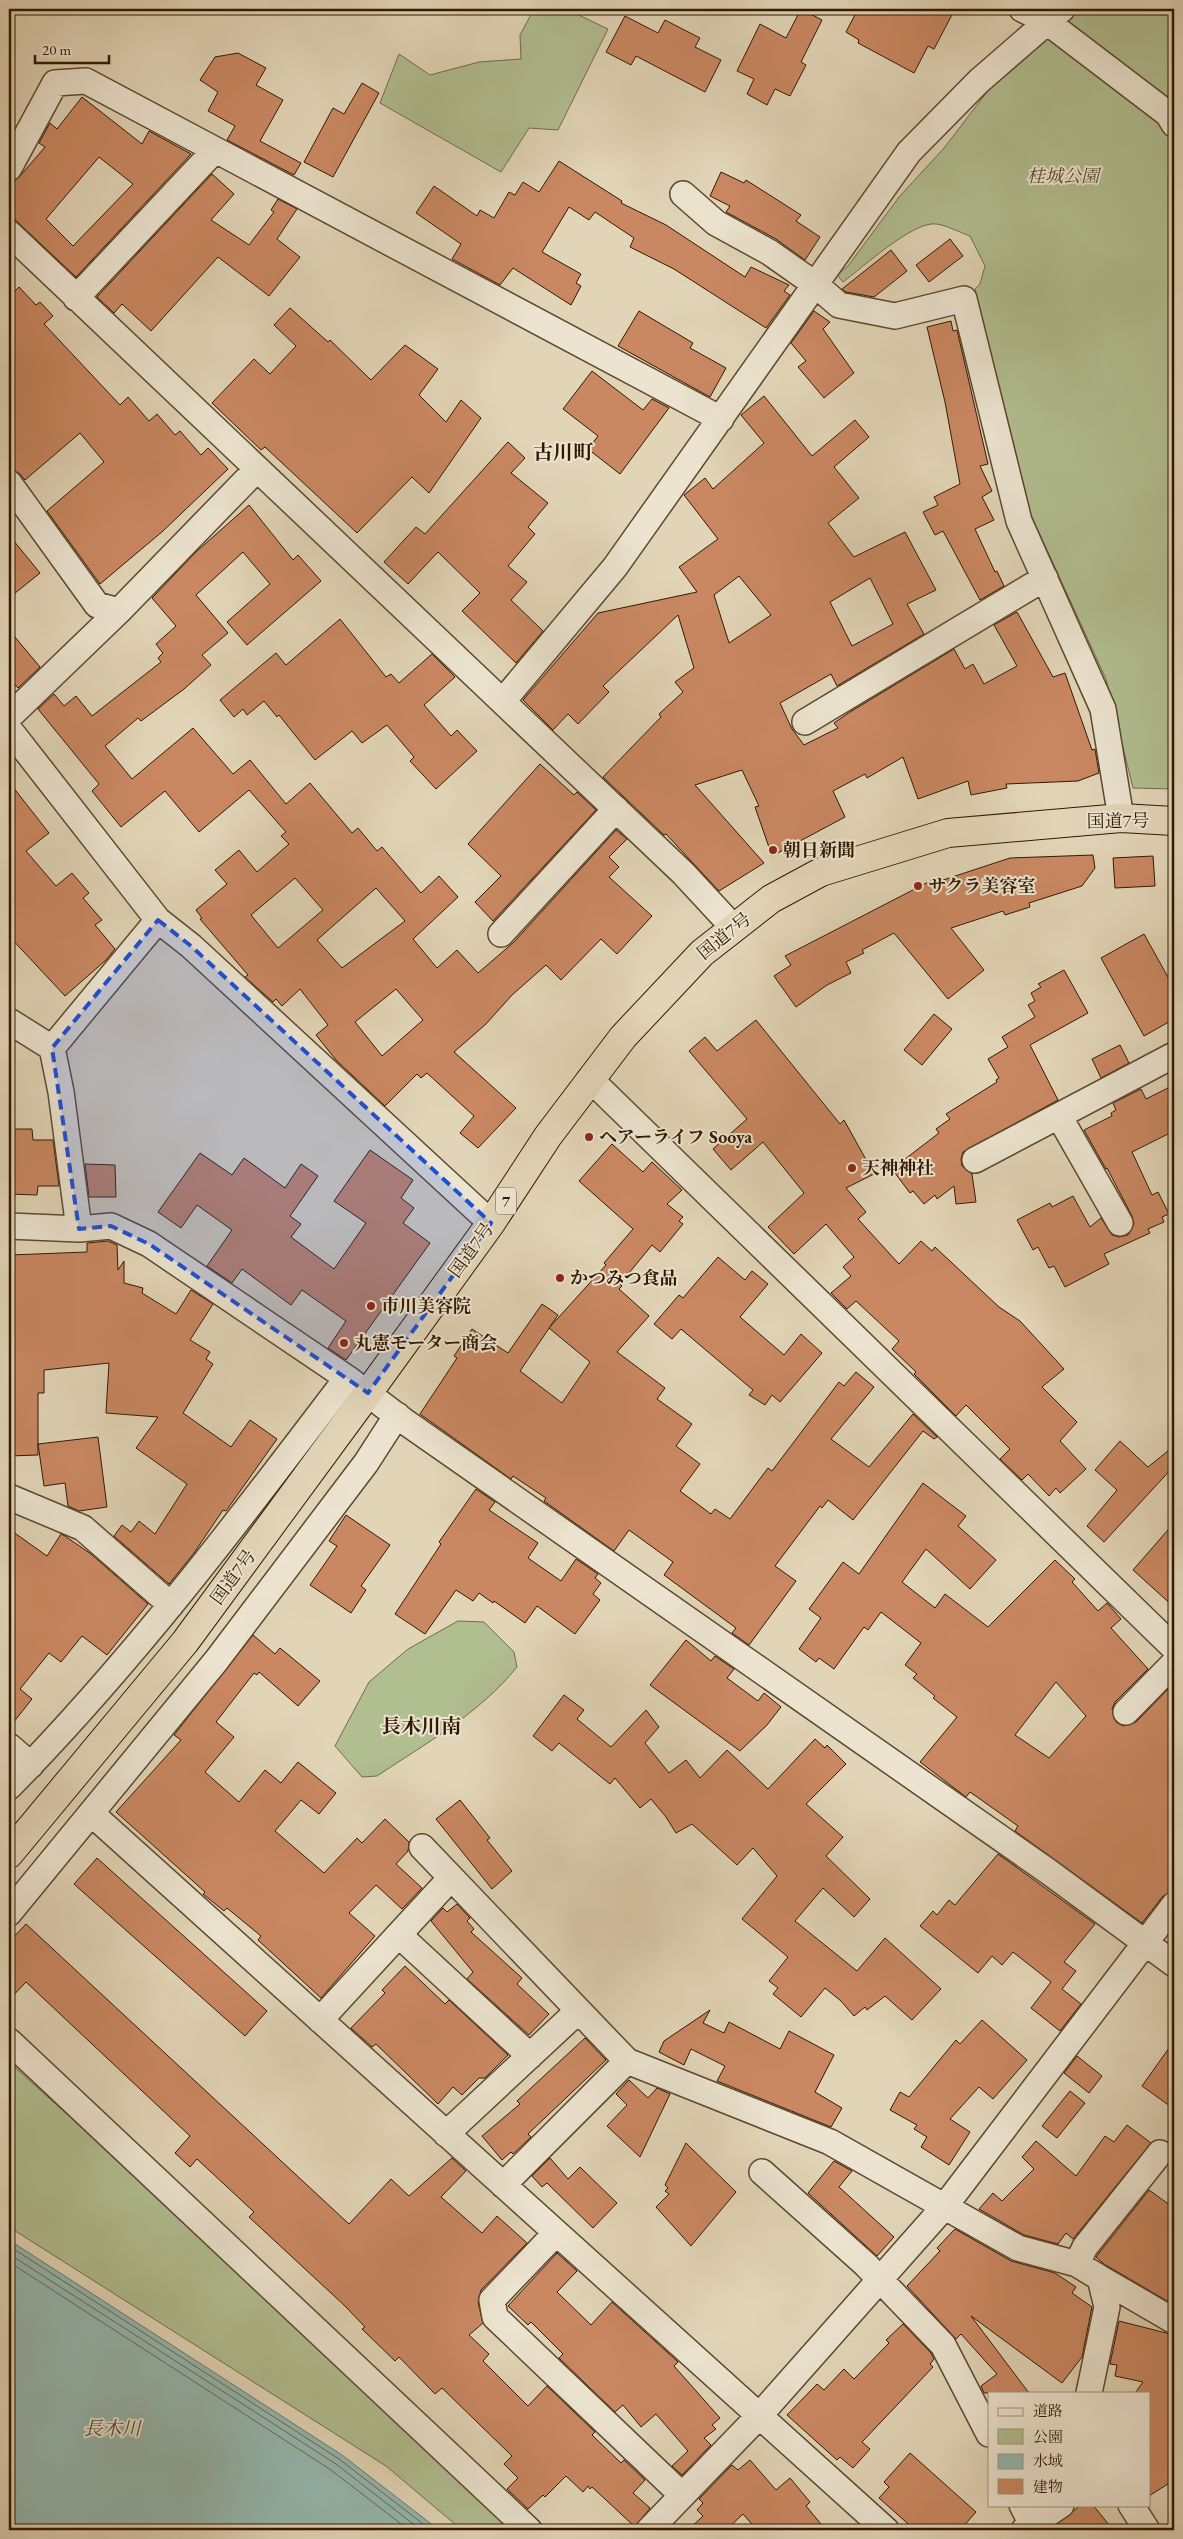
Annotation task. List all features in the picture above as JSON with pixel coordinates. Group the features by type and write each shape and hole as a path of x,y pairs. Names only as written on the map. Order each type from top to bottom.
{"highway":[{"name":"国道7号","path":"9,1854 185,1642 358,1386 491,1223 548,1136 623,1036 666,988 702,953 733,927 772,899 821,872 948,833 1121,818 1174,821"}],"street":[{"path":"1022,9 1054,15 1168,114 1174,124"},
{"path":"503,701 615,567 909,152 979,81 1054,15"},
{"path":"9,168 55,83 86,81 721,419"},
{"path":"76,298 215,150"},
{"path":"683,194 716,223 769,252 816,285 839,305 895,316 964,299 1019,521 1103,709 1121,818"},
{"path":"9,234 683,873 733,927"},
{"path":"9,717 119,611 257,469"},
{"path":"9,483 97,605 119,611"},
{"path":"806,722 1045,578"},
{"path":"9,729 158,920 191,946 491,1223"},
{"path":"501,934 616,809"},
{"path":"52,1048 158,920"},
{"path":"9,1021 52,1048 61,1092 79,1229"},
{"path":"975,1160 1174,1054"},
{"path":"590,1079 1174,1648"},
{"path":"1059,1116 1120,1223"},
{"path":"9,1226 79,1229 112,1226 149,1244 358,1386 1049,1872 1174,1964"},
{"path":"9,1787 31,1765 171,1605 226,1537 358,1386"},
{"path":"9,1913 216,1661 366,1463 397,1415"},
{"path":"9,1497 83,1528 171,1605"},
{"path":"1126,1712 1174,1663"},
{"path":"9,1746 31,1765"},
{"path":"92,1814 886,2530"},
{"path":"422,1847 450,1879 627,2061 830,2142 1018,2248 1077,2264 1174,2321"},
{"path":"320,2020 450,1879"},
{"path":"649,2530 759,2416 945,2206 1174,1905"},
{"path":"399,1936 530,2056"},
{"path":"446,2134 578,2011"},
{"path":"9,2041 528,2530"},
{"path":"503,2185 627,2061"},
{"path":"1077,2264 1085,2247 1160,2153"},
{"path":"762,2172 881,2280 943,2345 988,2432"},
{"path":"556,2233 492,2300 495,2317 682,2495"},
{"path":"1089,2392 1108,2307 1100,2278"},
{"path":"1028,2523 1059,2506"},
{"path":"1132,2506 1147,2530"}],"highlighted area":[{"path":"158,920 191,946 491,1223 368,1393 149,1244 111,1226 79,1229 52,1048"}],"green space":[{"path":"534,9 566,9 608,29 558,130 529,128 501,172 380,103 399,54 430,75 479,62 521,59 520,35"},
{"name":"桂城公園","path":"1080,9 1174,9 1174,789 1133,788 1106,679 1031,515 975,289 980,284 985,266 970,236 941,225 927,225 915,229 888,246 843,282 837,275 848,266 899,197 944,148 1010,62"},
{"path":"458,1621 484,1622 514,1652 517,1667 486,1699 433,1740 377,1776 362,1777 335,1746 369,1682 408,1649"},
{"path":"9,2062 218,2250 520,2530 462,2530 386,2466 9,2227"}],"water":[{"name":"長木川","path":"9,2240 342,2455 439,2530 16,2530 9,2524"}],"building":[{"path":"801,9 822,20 801,62 806,65 790,96 775,89 767,105 747,94 754,79 737,71 760,24 786,38"},
{"path":"858,9 955,9 934,49 928,46 914,73 858,43 859,40 846,32"},
{"path":"625,16 658,33 665,20 700,38 695,47 721,60 705,92 636,56 631,65 606,52"},
{"path":"238,53 266,68 256,85 283,100 260,141 301,163 294,175 227,140 235,126 208,111 218,92 200,80 215,57"},
{"path":"362,83 379,93 333,177 304,162 333,108 344,114"},
{"path":"82,97 142,144 149,131 191,154 76,277 9,214 9,186 45,147 39,143 50,123 57,129","holes":["99,157 133,184 73,246 46,219"]},
{"path":"559,161 622,201 621,203 666,225 745,277 751,267 789,285 784,291 790,295 766,328 674,269 630,247 634,238 595,212 589,220 569,207 542,252 581,274 576,283 581,286 571,305 513,268 500,285 452,259 461,244 416,213 434,186 477,216 480,210 494,218 509,192 515,195 523,182 539,192"},
{"path":"721,172 744,183 746,180 801,215 796,221 820,237 805,260 776,239 726,212 730,206 710,196"},
{"path":"212,174 234,194 211,220 249,245 274,212 271,210 278,199 297,209 277,239 300,257 269,296 218,257 151,331 122,304 114,313 97,297"},
{"path":"950,239 963,256 929,282 916,265"},
{"path":"891,250 907,271 874,297 846,292 842,289"},
{"path":"19,287 36,305 40,302 53,316 44,324 120,405 128,397 149,421 157,414 175,435 180,431 201,455 208,448 228,469 163,531 100,584 47,511 104,462 80,433 25,480 20,474 9,467 9,297"},
{"path":"290,308 328,342 330,340 371,380 405,345 438,369 419,395 446,422 461,400 481,418 429,493 412,477 357,533 265,447 261,450 212,403 254,359 270,374 296,346 274,325"},
{"path":"639,311 693,343 690,348 726,368 710,397 618,346"},
{"path":"814,311 830,322 823,329 854,373 824,398 798,367 806,361 791,343"},
{"path":"951,321 953,331 957,330 988,464 980,466 992,491 982,497 994,520 975,529 995,572 997,571 1004,586 980,600 943,531 935,535 923,512 938,505 934,497 960,484 945,402 927,327"},
{"path":"592,371 643,410 652,399 669,408 620,474 588,449 598,436 563,409"},
{"path":"764,396 812,456 855,420 869,437 834,467 859,498 828,523 854,557 905,532 936,590 907,604 924,634 837,686 831,674 780,703 792,729 804,745 838,728 834,723 850,712 954,649 965,669 973,664 984,684 1017,666 994,625 1017,612 1053,677 1065,673 1092,750 1095,749 1099,773 1078,781 1006,784 1007,788 971,795 968,781 918,799 903,757 867,778 865,774 833,791 845,817 772,856 755,807 759,806 742,770 695,785 764,863 719,891 666,834 664,835 603,777 661,717 659,714 683,692 675,682 694,668 678,615 603,686 609,692 578,724 568,714 553,730 523,700 598,613 697,592 679,567 718,539 684,495 705,478 713,489 764,443 741,415","holes":["739,576 771,615 729,643 714,595","870,578 893,624 852,646 830,602"]},
{"path":"508,442 525,458 511,473 548,503 528,527 535,534 508,566 527,582 511,600 543,631 516,663 462,611 480,593 438,552 408,584 384,562 416,527 425,534"},
{"path":"249,505 293,560 298,555 321,581 247,645 227,622 270,584 243,552 196,595 228,633 202,655 211,665 184,689 141,721 138,718 105,746 132,779 193,728 233,774 250,760 286,804 310,783 352,833 358,828 377,851 382,847 421,893 439,876 458,897 413,939 437,968 457,950 478,973 514,942 616,830 627,839 609,857 619,867 609,877 652,916 617,954 601,939 561,980 546,965 512,995 486,1024 454,1052 516,1108 478,1148 460,1133 474,1116 427,1073 421,1078 417,1074 385,1106 336,1060 316,1035 328,1025 300,989 282,1006 276,999 273,1002 245,977 248,975 200,919 202,918 196,910 227,884 215,870 239,850 257,872 289,844 281,836 286,832 249,790 199,832 165,791 121,827 92,791 99,784 38,709 54,694 64,706 76,696 92,716 161,662 158,658 163,653 156,644 176,626 152,598 196,552","holes":["295,878 323,910 278,948 251,915","376,888 405,921 342,968 317,940","396,989 423,1020 382,1056 355,1022"]},
{"path":"9,535 40,573 9,598"},
{"path":"340,619 386,677 391,674 399,683 432,654 455,677 424,705 451,736 457,730 477,751 436,789 410,761 414,757 387,725 362,743 352,731 315,760 279,715 277,717 264,701 247,715 243,709 234,717 220,700 276,653 286,665"},
{"path":"9,630 40,667 18,688 9,677"},
{"path":"540,764 574,795 577,792 596,810 493,921 475,902 501,876 468,844"},
{"path":"9,782 49,833 26,851 56,886 72,873 89,893 83,898 102,920 95,925 115,949 106,960 65,996 9,936"},
{"path":"1093,855 1095,868 1082,886 1029,903 1030,907 1005,915 1003,911 951,928 984,970 948,999 894,933 862,950 864,953 846,962 851,973 827,985 796,1007 774,976 791,965 785,956 938,877 940,881 1010,858"},
{"path":"1153,856 1155,886 1115,888 1113,858"},
{"path":"1144,934 1174,988 1174,1019 1144,1036 1101,958"},
{"path":"1064,970 1088,1013 1030,1045 1058,1100 963,1152 962,1166 972,1174 976,1202 956,1204 954,1186 937,1199 935,1195 924,1204 913,1191 910,1193 892,1169 939,1133 936,1129 950,1119 946,1114 997,1082 996,1080 999,1078 988,1059 1008,1047 1002,1037 1035,1017 1028,1005 1035,1001 1031,993 1041,987 1038,984"},
{"path":"934,1014 952,1029 922,1065 904,1050"},
{"path":"756,1020 840,1124 844,1120 874,1174 846,1188 866,1212 858,1219 899,1264 921,1241 932,1251 935,1247 999,1307 1020,1321 1064,1369 1042,1387 1077,1422 1060,1441 1086,1469 1060,1493 1056,1488 1049,1496 1028,1474 1022,1480 1000,1459 1010,1449 966,1405 956,1416 892,1349 899,1341 856,1301 847,1309 831,1293 851,1276 843,1267 854,1257 826,1224 794,1254 768,1227 804,1193 763,1142 731,1170 713,1149 747,1119 689,1051 705,1037 717,1051"},
{"path":"1120,1045 1129,1063 1101,1078 1092,1059"},
{"path":"1174,1085 1174,1131 1132,1152 1152,1195 1158,1192 1169,1214 1162,1217 1164,1222 1148,1229 1150,1233 1104,1254 1109,1264 1065,1287 1054,1266 1049,1268 1038,1247 1033,1250 1017,1220 1050,1203 1052,1207 1073,1196 1090,1227 1101,1218 1112,1235 1119,1237 1128,1235 1134,1224 1132,1216 1107,1168 1084,1130 1112,1116 1111,1113 1116,1110 1113,1103 1141,1089 1146,1099"},
{"path":"9,1129 32,1129 33,1140 53,1140 59,1186 38,1186 37,1195 9,1194"},
{"path":"612,1144 643,1172 652,1162 682,1190 667,1204 683,1217 679,1221 683,1224 660,1252 652,1245 620,1284 622,1286 619,1289 649,1316 617,1352 665,1388 657,1399 692,1424 676,1446 700,1464 680,1491 711,1514 715,1509 730,1519 768,1468 772,1471 839,1382 844,1386 856,1372 874,1387 831,1439 869,1467 913,1414 937,1437 934,1439 923,1431 853,1520 828,1500 822,1508 820,1506 775,1566 796,1581 749,1645 732,1633 736,1628 664,1575 673,1562 629,1530 614,1551 544,1501 546,1498 513,1476 511,1479 420,1414 457,1358 454,1356 472,1329 508,1353 542,1304 558,1315 550,1327 606,1265 604,1263 633,1229 579,1181","holes":["549,1328 590,1362 562,1403 520,1371"]},
{"path":"370,1150 413,1180 401,1198 414,1208 403,1223 430,1243 346,1360 328,1348 346,1321 302,1290 291,1305 242,1269 232,1283 207,1266 232,1230 197,1205 181,1228 158,1212 200,1153 232,1175 244,1158 285,1188 301,1164 318,1176 290,1216 301,1224 291,1237 334,1269 366,1223 334,1201"},
{"path":"85,1164 115,1165 116,1197 89,1197"},
{"path":"108,1241 117,1245 118,1270 124,1261 124,1283 143,1288 142,1293 176,1314 191,1290 213,1304 190,1340 210,1352 206,1359 213,1364 183,1413 231,1447 250,1420 277,1439 226,1511 223,1510 194,1553 169,1584 114,1536 122,1525 131,1532 139,1521 155,1534 187,1484 136,1448 158,1417 106,1413 109,1363 44,1370 44,1393 38,1393 38,1455 9,1456 10,1255 87,1252 87,1243"},
{"path":"718,1257 745,1280 752,1271 768,1284 740,1317 784,1355 801,1334 822,1353 780,1402 772,1395 765,1405 749,1395 753,1390 681,1329 672,1339 654,1324 679,1295 683,1298"},
{"path":"98,1437 107,1507 79,1511 68,1506 65,1483 44,1486 38,1444"},
{"path":"1120,1441 1148,1467 1174,1446 1174,1466 1104,1542 1087,1526 1117,1490 1095,1470"},
{"path":"923,1483 966,1516 958,1526 996,1560 970,1589 926,1549 902,1582 935,1608 945,1594 988,1627 1055,1560 1075,1579 1072,1582 1098,1611 1107,1603 1121,1619 1111,1628 1148,1669 1115,1702 1112,1709 1116,1722 1123,1726 1136,1722 1174,1683 1174,1891 1163,1896 1142,1923 1015,1831 1018,1826 970,1792 966,1797 920,1762 957,1717 933,1698 935,1696 913,1678 917,1674 905,1665 921,1643 881,1612 868,1630 864,1627 834,1669 819,1658 816,1662 799,1649 821,1618 809,1609 843,1562 859,1574","holes":["1056,1682 1086,1716 1049,1758 1015,1735"]},
{"path":"476,1489 495,1502 489,1510 538,1543 528,1558 561,1581 576,1559 598,1574 595,1578 601,1583 593,1594 600,1600 575,1634 537,1606 525,1623 479,1593 473,1601 456,1590 425,1634 395,1614 441,1544 439,1542"},
{"path":"346,1515 390,1545 361,1586 366,1590 351,1613 310,1585 337,1546 329,1541"},
{"path":"1174,1523 1174,1607 1133,1570"},
{"path":"9,1529 47,1556 61,1534 65,1536 91,1554 148,1604 107,1655 82,1636 61,1662 49,1653 20,1689 32,1699 9,1728"},
{"path":"253,1635 275,1654 280,1648 320,1681 298,1706 259,1672 257,1675 254,1673 216,1722 234,1737 205,1772 239,1802 265,1770 281,1783 298,1762 336,1793 319,1814 301,1800 275,1831 324,1873 357,1838 362,1843 385,1819 409,1842 408,1851 396,1864 422,1888 402,1909 376,1885 349,1913 375,1936 321,1998 258,1940 261,1936 227,1908 224,1911 203,1894 205,1892 116,1812 181,1740 174,1735"},
{"path":"686,1640 711,1661 715,1656 734,1669 727,1678 758,1701 764,1693 781,1707 767,1725 740,1751 650,1685"},
{"path":"564,1695 584,1710 577,1719 611,1747 646,1710 659,1727 645,1743 669,1773 686,1760 700,1778 727,1750 768,1789 815,1739 825,1748 827,1745 846,1764 806,1804 843,1837 826,1856 870,1899 854,1917 823,1888 795,1921 857,1971 885,1938 941,1989 912,2020 885,1996 867,2010 865,2007 854,2016 841,2001 825,1988 801,2017 773,1994 778,1988 769,1981 788,1957 742,1919 777,1876 753,1848 737,1865 692,1824 676,1833 651,1799 640,1808 615,1778 610,1784 559,1743 552,1751 533,1736"},
{"path":"460,1800 490,1838 487,1840 512,1871 492,1889 436,1819"},
{"path":"998,1854 1095,1924 1064,1962 1076,1971 1062,1989 1081,2004 1060,2031 1031,2008 1051,1982 1013,1952 1002,1965 992,1956 978,1973 920,1926 933,1911 937,1915 949,1900 955,1905"},
{"path":"97,1858 267,2011 245,2036 74,1884"},
{"path":"457,1904 470,1918 467,1921 474,1929 471,1932 522,1978 517,1984 549,2014 529,2035 467,1979 473,1972 431,1921 443,1908 447,1912"},
{"path":"26,1924 349,2224 391,2179 409,2196 452,2158 466,2171 441,2197 482,2233 497,2216 527,2243 481,2290 478,2302 483,2323 469,2335 489,2354 483,2361 528,2406 547,2386 595,2432 592,2435 621,2463 624,2460 645,2480 633,2493 650,2508 635,2527 592,2487 590,2489 588,2486 583,2492 566,2476 545,2497 543,2495 528,2509 507,2489 518,2478 504,2464 512,2456 442,2388 435,2394 399,2357 395,2361 362,2329 365,2327 345,2306 249,2217 254,2212 197,2159 190,2167 175,2153 190,2136 26,1982 9,2000 9,1942"},
{"path":"405,1966 445,2004 449,2000 508,2055 485,2078 479,2078 462,2095 453,2087 438,2104 376,2044 372,2047 351,2028 385,1993 382,1990"},
{"path":"710,2010 703,2023 724,2033 729,2022 780,2049 789,2031 834,2055 815,2092 842,2108 831,2127 717,2081 725,2066 691,2049 684,2065 659,2052 664,2041"},
{"path":"982,2020 1027,2060 993,2099 979,2087 950,2119 970,2132 949,2165 921,2147 927,2137 914,2129 917,2125 890,2110 900,2092 909,2097 956,2040 960,2044"},
{"path":"585,2038 606,2060 528,2134 531,2137 513,2154 511,2152 502,2160 482,2136 520,2104 517,2101"},
{"path":"1174,2041 1174,2109 1142,2086"},
{"path":"1077,2056 1102,2076 1089,2093 1064,2073"},
{"path":"629,2080 648,2098 657,2088 670,2094 640,2157 607,2126 627,2105 616,2094"},
{"path":"1070,2091 1085,2103 1057,2138 1042,2126"},
{"path":"1127,2125 1151,2143 1073,2239 1066,2233 1058,2244 1024,2235 979,2209 993,2193 1002,2201 1034,2169 1022,2157 1036,2141 1076,2176 1105,2136 1114,2142"},
{"path":"686,2143 736,2192 691,2246 656,2207 669,2194 665,2191 668,2188 665,2185"},
{"path":"550,2158 568,2179 580,2167 617,2203 593,2228 547,2183 542,2187 532,2176"},
{"path":"834,2161 852,2171 839,2187 894,2237 877,2256 808,2193"},
{"path":"1149,2190 1174,2208 1174,2305 1104,2264 1096,2257"},
{"path":"955,2229 1011,2261 1055,2273 1076,2287 1072,2293 1092,2307 1082,2357 1062,2383 971,2316 1028,2392 984,2393 981,2386 997,2374 961,2334 956,2339 907,2286 940,2251 937,2248"},
{"path":"557,2253 577,2271 557,2292 591,2325 612,2302 678,2362 674,2366 720,2418 712,2425 716,2429 704,2438 711,2445 682,2475 672,2466 688,2451 656,2414 641,2427 623,2405 615,2412 559,2358 563,2354 531,2322 528,2325 508,2306"},
{"path":"1119,2321 1174,2335 1174,2480 1150,2495 1150,2392 1136,2392 1143,2382 1115,2376 1117,2365 1110,2364"},
{"path":"903,2324 931,2353 934,2359 930,2364 933,2367 862,2442 870,2449 853,2468 840,2457 837,2460 787,2415 817,2384 824,2390 844,2369 854,2379 889,2343 886,2340"},
{"path":"910,2453 976,2512 960,2530 915,2530 879,2498 889,2487 884,2482"},
{"path":"750,2460 776,2490 790,2478 810,2502 806,2506 826,2530 757,2530 743,2514 726,2530 688,2530 703,2516 697,2510 703,2503 699,2499 732,2465 738,2470"},
{"path":"1080,2506 1094,2506 1113,2530 1049,2530"}],"place":[{"name":"朝日新聞","path":"773,850"},
{"name":"サクラ美容室","path":"918,886"},
{"name":"ヘアーライフ Sooya","path":"589,1137"},
{"name":"天神神社","path":"852,1168"},
{"name":"かつみつ食品","path":"560,1278"},
{"name":"市川美容院","path":"371,1306"},
{"name":"丸憲モーター商会","path":"344,1343"}],"district":[{"name":"古川町","path":"563,452"},
{"name":"長木川南","path":"421,1726"}]}
